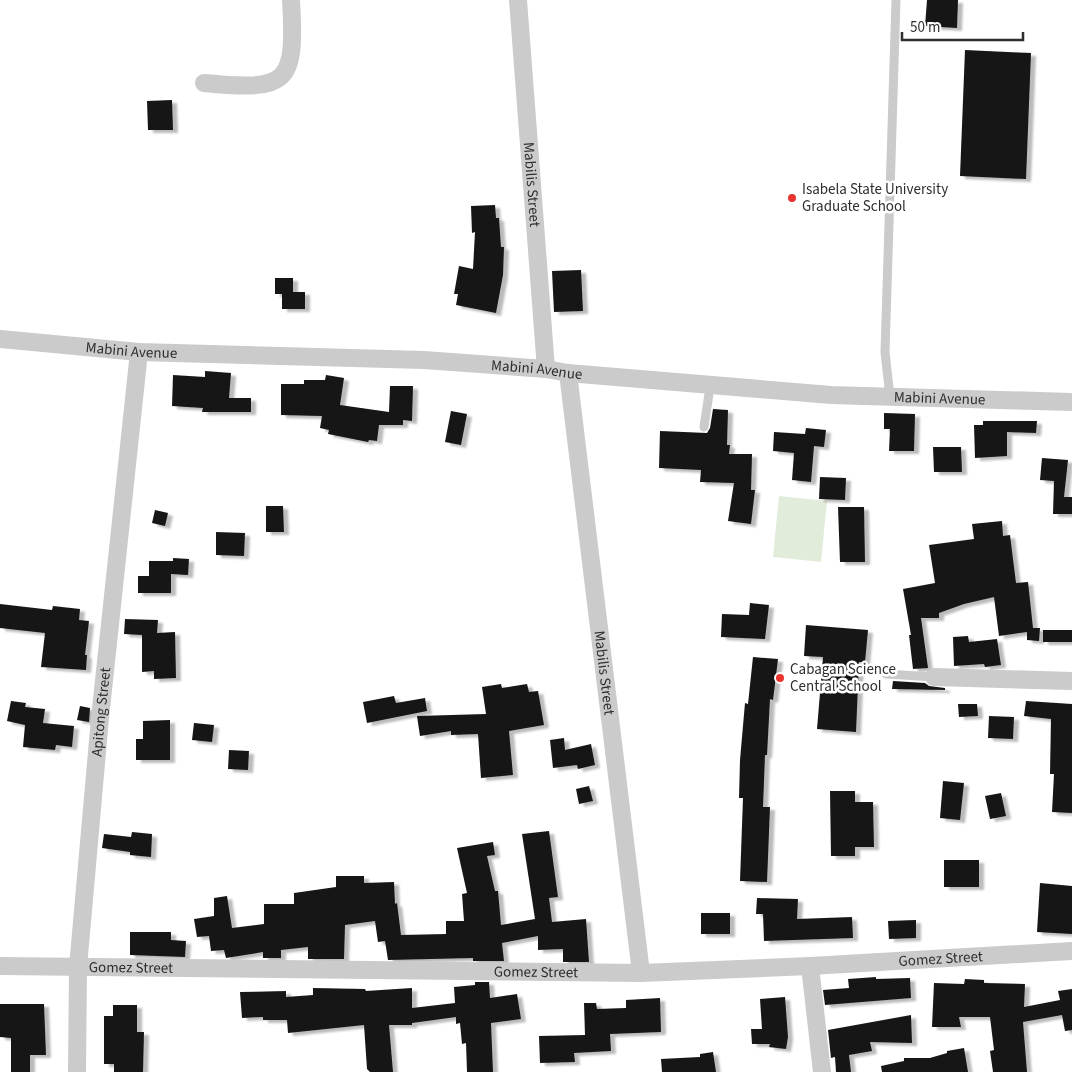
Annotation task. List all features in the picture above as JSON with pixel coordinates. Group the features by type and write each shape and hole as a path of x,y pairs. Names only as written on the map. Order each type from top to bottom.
{"street":[{"path":"204,83 249,87 273,83 283,75 291,59 293,37 291,0"},
{"name":"Mabilis Street","path":"518,0 546,369"},
{"name":"Mabini Avenue","path":"0,339 139,352 424,360 546,369 568,373 710,387 831,395 1072,402"},
{"name":"Apitong Street","path":"77,1072 78,967 100,718 139,352"},
{"name":"Mabilis Street","path":"568,373 641,972"},
{"path":"934,677 1072,681"},
{"name":"Gomez Street","path":"0,966 641,972 810,966 1072,951"},
{"path":"810,966 822,1072"}],"lane":[{"path":"890,397 885,352 896,0"},
{"path":"704,427 710,387"},
{"path":"886,674 934,677"}],"green space":[{"path":"779,496 827,501 821,562 773,557"}],"building":[{"path":"927,0 958,0 957,28 925,26"},
{"path":"965,50 1031,53 1026,179 960,176"},
{"path":"172,100 173,130 148,130 147,101"},
{"path":"495,205 496,218 499,218 501,247 504,247 503,275 496,313 456,305 458,294 454,294 459,266 473,269 475,232 472,233 471,206"},
{"path":"581,270 583,311 554,312 552,271"},
{"path":"275,278 293,278 293,292 305,292 305,309 282,309 282,294 275,294"},
{"path":"205,371 231,373 229,398 251,398 251,412 202,412 203,408 172,406 173,375 205,377"},
{"path":"326,375 344,378 340,405 389,412 390,386 413,386 412,421 403,420 403,425 379,425 377,441 369,440 368,442 328,434 329,430 320,428 322,416 281,415 281,384 304,384 304,380 325,380"},
{"path":"713,409 728,410 727,445 730,445 729,454 752,454 751,490 755,490 751,524 728,521 734,483 700,482 701,470 659,468 660,431 707,433 710,428"},
{"path":"451,411 467,414 461,445 445,442"},
{"path":"884,413 915,414 914,451 889,451 890,429 884,429"},
{"path":"983,421 1037,421 1036,433 1007,432 1007,456 975,458 974,425 983,425"},
{"path":"806,428 826,430 824,447 814,446 811,482 792,480 794,453 773,451 774,432 805,434"},
{"path":"933,447 961,447 962,472 934,472"},
{"path":"1042,458 1068,460 1064,497 1072,497 1072,514 1053,514 1054,481 1040,480"},
{"path":"820,477 846,478 845,500 819,499"},
{"path":"266,506 283,506 284,532 266,532"},
{"path":"838,507 864,507 865,562 840,562"},
{"path":"155,510 168,513 165,526 152,523"},
{"path":"1002,521 1003,536 1010,535 1016,583 1028,582 1033,628 1040,628 1039,641 1027,640 1027,632 999,636 994,597 964,604 939,613 939,618 921,618 928,668 913,669 909,635 911,635 903,589 935,583 929,545 974,539 972,524"},
{"path":"216,532 245,533 244,556 216,555"},
{"path":"173,558 189,559 188,575 171,574 171,593 138,593 138,576 149,576 149,561 173,561"},
{"path":"750,603 769,605 765,639 721,637 722,614 749,615"},
{"path":"0,604 52,610 53,606 80,609 79,620 89,621 85,655 87,655 86,670 41,667 45,633 0,628"},
{"path":"125,619 158,620 157,633 175,632 176,678 154,679 154,671 142,672 142,635 124,634"},
{"path":"806,625 868,630 865,662 859,662 856,732 817,729 823,657 804,656"},
{"path":"1043,630 1072,630 1072,642 1043,642"},
{"path":"968,636 969,642 997,639 1001,665 985,667 984,664 954,666 953,637"},
{"path":"753,657 778,659 773,700 770,699 767,755 765,755 763,807 770,807 767,882 740,881 743,798 739,798 740,760 745,703 748,704"},
{"path":"893,681 925,683 929,686 945,688 945,690 892,689"},
{"path":"501,684 502,688 527,684 529,692 538,691 544,725 509,731 513,775 481,778 478,734 451,735 451,731 420,736 417,716 486,714 482,687"},
{"path":"394,696 396,703 425,698 427,711 367,723 363,702"},
{"path":"11,701 26,703 25,707 45,709 43,723 74,726 72,747 56,745 55,750 23,747 25,725 7,721"},
{"path":"1026,701 1072,704 1072,813 1052,812 1054,774 1050,774 1051,719 1024,716"},
{"path":"958,704 977,704 978,716 959,717"},
{"path":"80,706 90,708 89,722 77,720"},
{"path":"989,716 1014,717 1013,739 988,738"},
{"path":"170,720 170,760 136,760 136,739 143,739 143,721"},
{"path":"194,723 214,725 212,742 192,740"},
{"path":"564,738 565,750 591,744 595,765 578,769 577,765 553,768 550,740"},
{"path":"229,750 249,751 248,770 228,769"},
{"path":"943,781 964,783 960,820 940,818"},
{"path":"589,786 593,801 579,804 576,789"},
{"path":"830,791 855,791 855,802 873,802 874,847 855,847 855,856 831,856"},
{"path":"1001,793 1006,816 990,819 985,796"},
{"path":"549,831 558,897 549,898 552,922 586,919 589,962 563,962 563,949 538,950 538,936 502,943 504,961 473,961 473,958 388,960 385,941 378,942 375,921 345,925 344,959 308,959 308,947 281,950 281,958 263,958 263,952 226,958 224,950 211,951 209,936 197,937 194,919 214,916 214,898 227,896 232,928 264,924 264,904 294,904 294,893 336,887 336,876 364,876 364,883 394,882 395,904 397,903 401,935 446,934 446,921 464,921 462,894 467,893 457,848 493,842 495,855 487,856 495,891 498,891 501,925 535,919 522,834"},
{"path":"132,832 152,834 151,857 130,855 130,852 102,848 104,834 131,837"},
{"path":"944,860 979,860 979,887 944,887"},
{"path":"1040,883 1072,886 1072,934 1037,932"},
{"path":"757,898 798,899 797,919 852,917 853,938 764,941 763,914 756,914"},
{"path":"701,913 730,913 730,934 701,934"},
{"path":"916,920 916,938 889,939 888,921"},
{"path":"130,932 171,932 171,940 186,941 185,957 130,955"},
{"path":"876,977 876,979 910,978 911,998 825,1005 823,990 849,988 848,979"},
{"path":"965,979 984,980 984,983 1025,984 1024,1007 1060,1000 1058,991 1072,989 1072,1030 1065,1031 1062,1015 1023,1022 1027,1072 993,1072 990,1051 994,1050 990,1017 959,1017 961,1027 932,1027 934,983 964,984"},
{"path":"475,982 489,982 490,998 517,994 521,1019 491,1023 493,1072 467,1072 466,1043 462,1044 460,1023 456,1024 456,1017 412,1023 412,1025 389,1025 393,1072 370,1072 367,1069 364,1025 288,1033 287,1020 263,1020 263,1017 242,1018 240,992 286,991 286,997 313,995 313,988 365,989 366,991 412,988 412,1008 455,1003 454,987 475,985"},
{"path":"785,997 788,1037 786,1049 769,1047 770,1044 752,1044 751,1029 762,1029 760,999"},
{"path":"660,998 661,1032 610,1034 611,1051 574,1053 575,1062 540,1063 539,1036 585,1035 584,1003 596,1003 597,1009 626,1008 626,1000"},
{"path":"0,1004 44,1004 46,1055 30,1055 30,1072 11,1072 11,1038 0,1037"},
{"path":"113,1005 137,1005 137,1032 144,1032 143,1072 114,1072 114,1064 104,1064 104,1016 113,1016"},
{"path":"911,1015 912,1043 870,1042 872,1051 849,1055 851,1072 836,1072 835,1057 831,1058 828,1030"},
{"path":"964,1048 968,1072 882,1072 881,1066 904,1061 904,1058 930,1058 947,1053 947,1051"},
{"path":"713,1052 716,1072 662,1072 661,1059 700,1057 700,1054"}],"place":[{"name":"Isabela State University Graduate School","path":"792,198"},
{"name":"Cabagan Science Central School","path":"780,678"}]}
